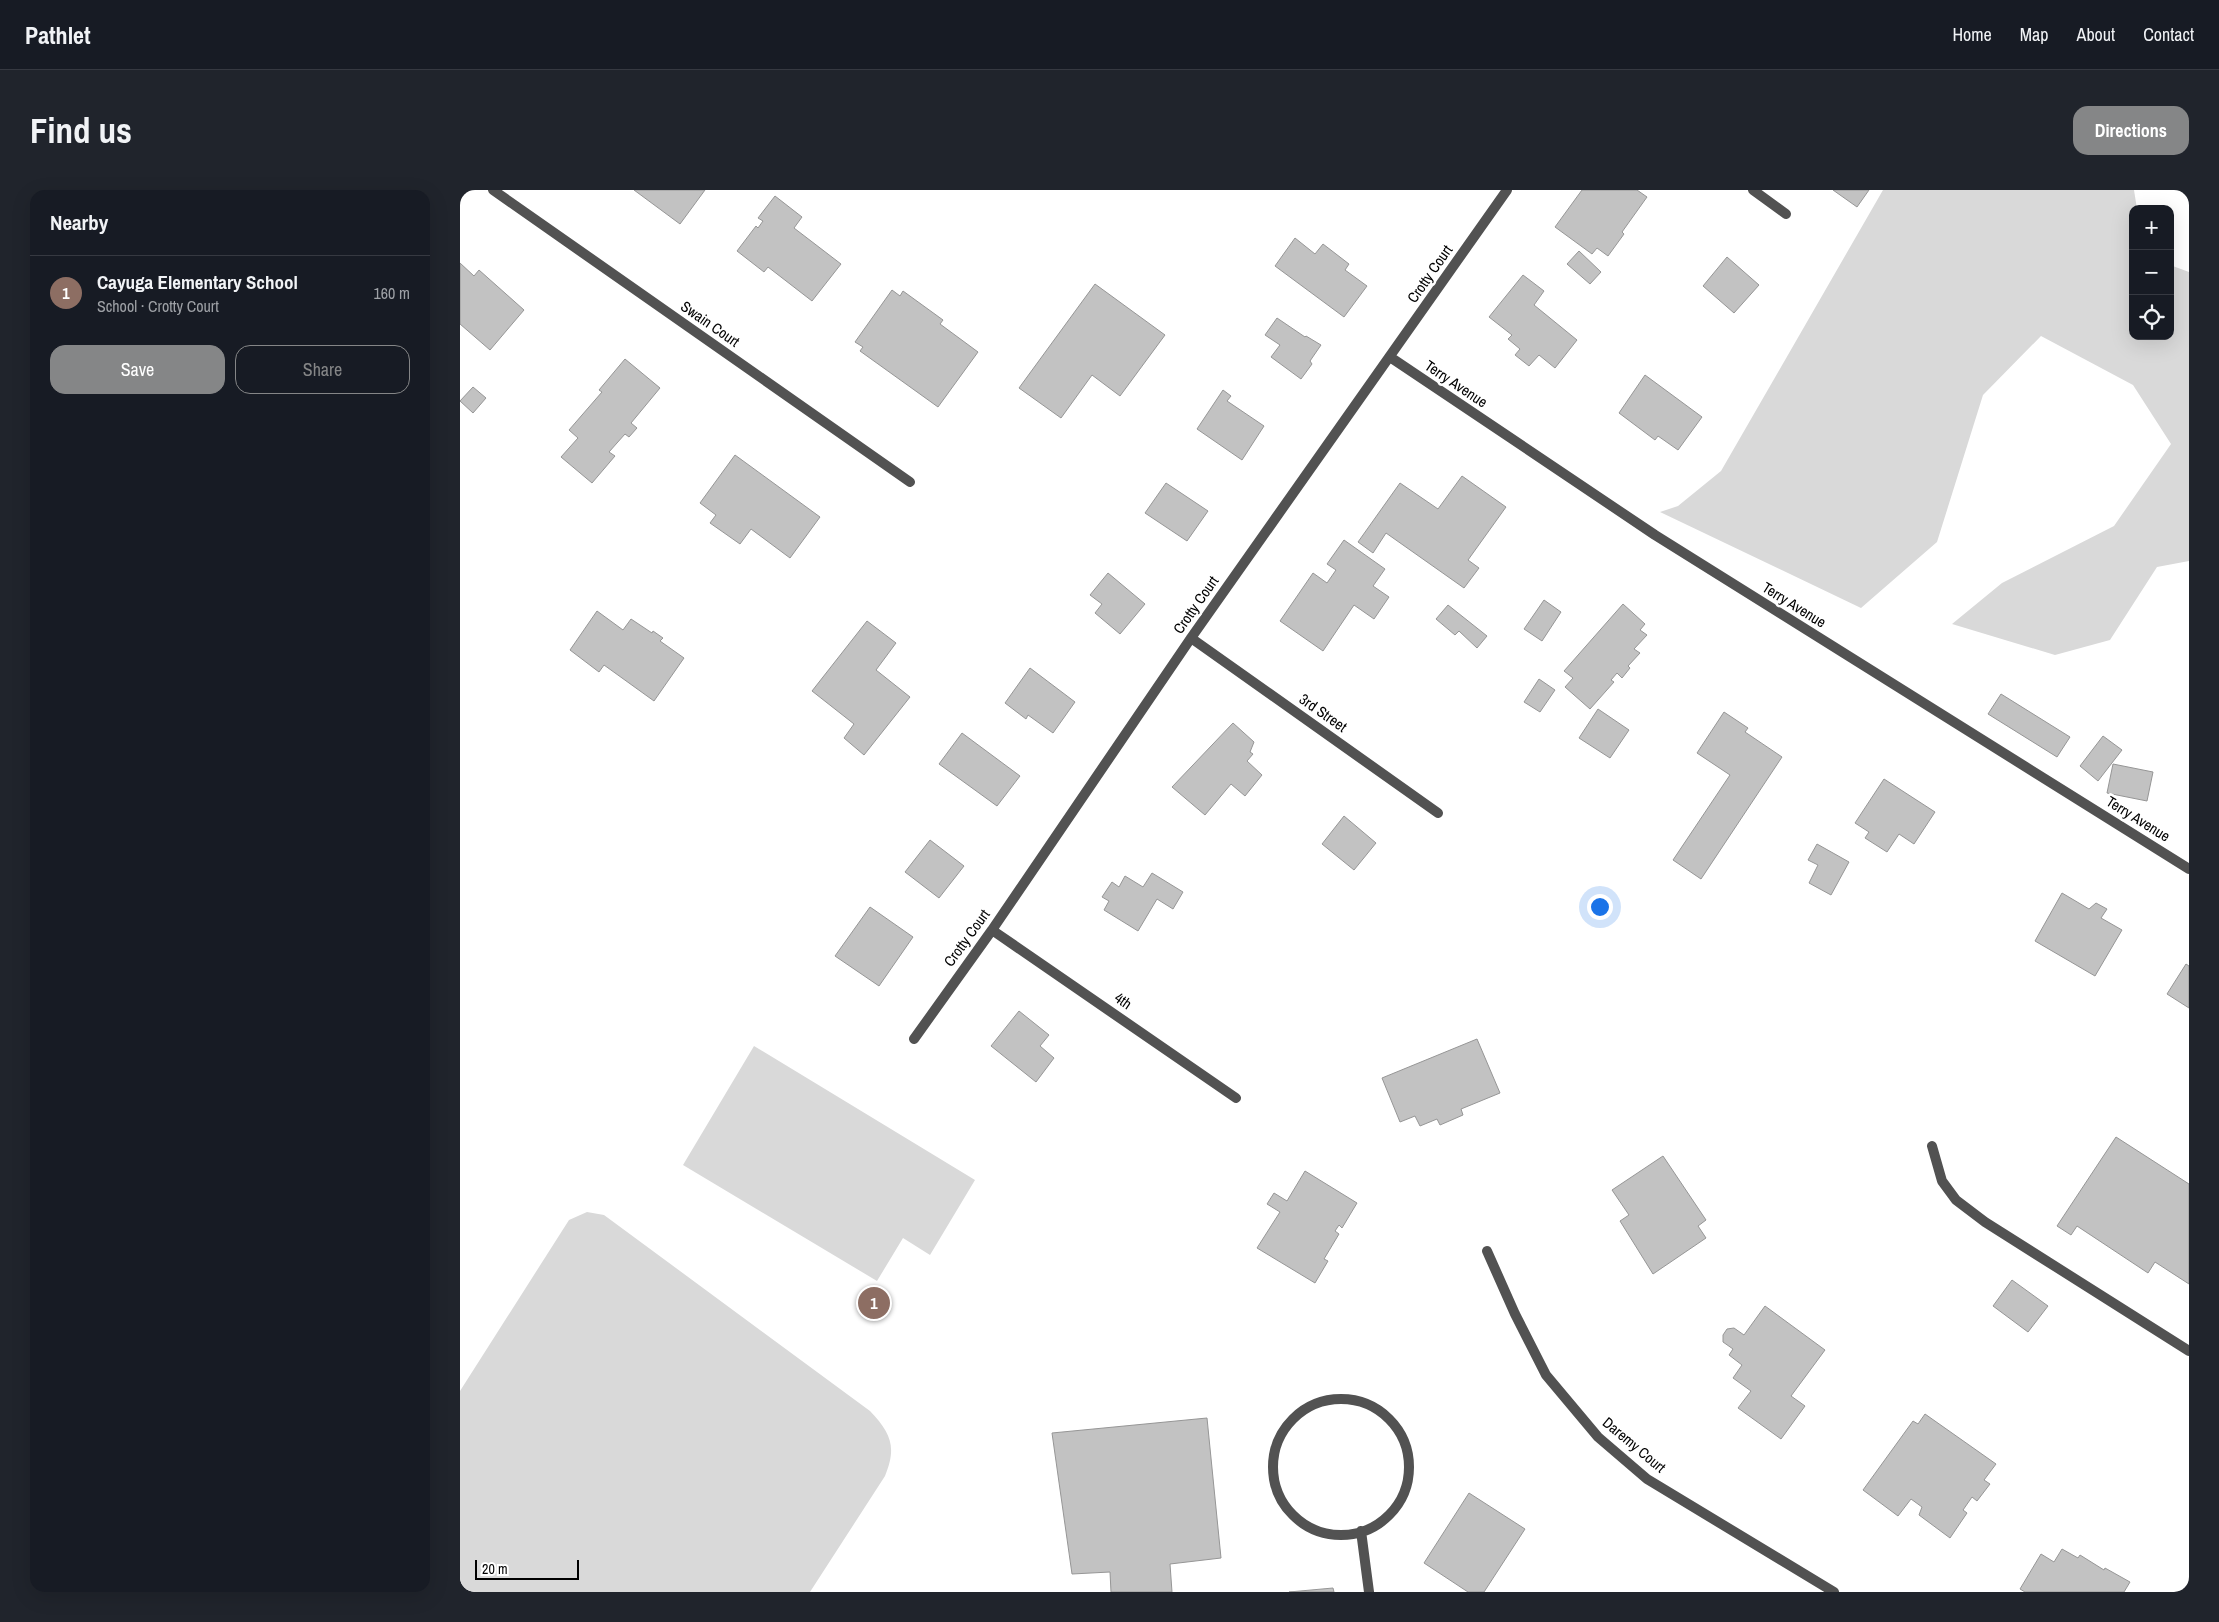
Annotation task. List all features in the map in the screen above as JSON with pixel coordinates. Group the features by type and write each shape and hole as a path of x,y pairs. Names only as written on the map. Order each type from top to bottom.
{"street":[{"name":"Swain Court","path":"493,190 910,482"},
{"name":"Crotty Court","path":"914,1039 992,930 1191,638 1507,190"},
{"path":"1754,190 1786,214"},
{"name":"Terry Avenue","path":"1390,358 1655,535 2189,868"},
{"name":"3rd Street","path":"1191,638 1438,812"},
{"name":"4th","path":"992,930 1236,1098"},
{"path":"1932,1146 1942,1180 1956,1200 1985,1222 2189,1351"},
{"name":"Daremy Court","path":"1487,1251 1515,1314 1546,1375 1598,1437 1647,1479 1834,1592"},
{"path":"1333,1399 1357,1401 1384,1414 1401,1435 1409,1466 1408,1479 1400,1501 1384,1521 1361,1531 1353,1535 1319,1533 1295,1519 1277,1495 1272,1463 1278,1440 1294,1417 1321,1402 1333,1399"},
{"path":"1361,1531 1369,1592"}],"shaded area":[{"path":"1883,190 2134,190 2136,205 2129,205 2129,340 2174,340 2174,266 2189,272 2189,561 2157,567 2110,640 2055,655 1952,624 2002,583 2114,526 2171,444 2133,385 2041,336 1983,395 1937,542 1861,608 1660,512 1678,506 1721,471"},
{"path":"754,1046 975,1180 930,1255 903,1238 877,1281 683,1165"},
{"path":"587,1212 604,1215 870,1411 883,1426 891,1448 891,1457 885,1476 810,1592 460,1592 460,1391 569,1220"}],"building":[{"path":"634,190 705,190 680,224"},
{"path":"1582,190 1637,190 1647,197 1622,232 1624,234 1608,256 1597,248 1592,254 1555,227"},
{"path":"1833,190 1869,190 1857,207"},
{"path":"775,196 802,217 794,228 841,264 812,301 768,267 764,272 737,251 756,226 758,228 763,221 758,218"},
{"path":"1295,238 1315,254 1323,244 1349,264 1345,270 1367,286 1344,317 1275,266"},
{"path":"1579,251 1601,272 1590,284 1567,264"},
{"path":"1727,257 1759,285 1734,313 1703,286"},
{"path":"460,263 474,276 479,270 524,310 490,350 460,324"},
{"path":"1523,275 1544,291 1534,305 1577,340 1555,368 1539,355 1529,366 1515,355 1520,349 1508,339 1512,335 1489,317"},
{"path":"1095,284 1165,335 1120,396 1092,375 1061,418 1019,388"},
{"path":"892,290 900,296 903,291 943,320 940,324 978,352 938,407 860,351 863,347 855,342"},
{"path":"1277,318 1305,337 1321,345 1310,361 1312,364 1301,379 1271,357 1280,345 1265,335"},
{"path":"625,359 660,388 631,423 637,428 629,437 625,434 609,452 615,456 592,483 561,457 578,438 569,430 602,392 599,390"},
{"path":"1645,375 1702,417 1678,450 1658,436 1655,440 1619,413"},
{"path":"473,387 486,398 473,413 460,401"},
{"path":"1223,390 1231,396 1227,401 1264,426 1242,460 1197,429"},
{"path":"735,455 820,517 790,558 751,529 740,544 710,523 716,515 700,503"},
{"path":"1462,476 1506,507 1468,560 1479,568 1464,588 1386,533 1373,553 1358,542 1400,483 1438,509"},
{"path":"1166,483 1208,511 1187,541 1145,513"},
{"path":"1344,540 1385,569 1373,586 1389,597 1374,619 1354,605 1323,651 1280,621 1313,573 1327,583 1336,570 1327,564"},
{"path":"1108,573 1145,604 1120,634 1095,613 1102,604 1090,595"},
{"path":"1544,600 1561,612 1542,641 1524,629"},
{"path":"1623,604 1645,624 1640,630 1647,635 1634,649 1640,653 1628,666 1630,668 1622,678 1617,673 1611,680 1614,682 1590,709 1565,687 1573,678 1564,671"},
{"path":"1448,605 1487,636 1477,648 1459,631 1455,635 1436,619"},
{"path":"597,611 623,630 631,619 663,638 660,641 684,658 654,701 604,665 599,672 570,650"},
{"path":"867,621 896,643 876,670 910,697 864,755 844,738 854,724 812,691"},
{"path":"1030,668 1075,702 1053,733 1028,715 1026,719 1005,703"},
{"path":"1539,679 1555,690 1540,712 1524,702"},
{"path":"2001,694 2070,737 2057,757 1988,714"},
{"path":"1598,709 1629,730 1610,758 1579,738"},
{"path":"1724,712 1748,728 1745,732 1782,757 1701,879 1673,860 1730,775 1697,753"},
{"path":"1233,723 1254,742 1250,752 1253,754 1247,761 1262,775 1245,796 1231,784 1205,815 1172,787"},
{"path":"962,733 1020,776 997,806 939,764"},
{"path":"2103,736 2122,750 2098,781 2080,766"},
{"path":"2113,764 2153,772 2147,801 2107,793"},
{"path":"1884,779 1935,812 1914,844 1899,834 1887,852 1865,838 1869,832 1855,823"},
{"path":"1344,816 1376,843 1354,870 1322,844"},
{"path":"930,840 964,866 939,898 905,872"},
{"path":"1817,844 1849,862 1831,895 1809,883 1818,865 1808,860"},
{"path":"1152,873 1183,892 1173,909 1157,899 1138,931 1104,910 1109,901 1102,897 1112,882 1119,887 1125,876 1143,887"},
{"path":"2062,893 2089,909 2096,903 2107,909 2101,918 2122,930 2095,976 2035,941"},
{"path":"870,907 913,937 879,986 835,956"},
{"path":"2186,964 2189,966 2189,1008 2167,994"},
{"path":"1019,1011 1049,1035 1040,1046 1054,1058 1036,1082 991,1046"},
{"path":"1477,1039 1500,1093 1461,1109 1463,1115 1440,1125 1437,1119 1420,1126 1415,1116 1400,1122 1382,1078"},
{"path":"2116,1137 2189,1184 2189,1284 2155,1262 2148,1273 2077,1226 2071,1235 2057,1226"},
{"path":"1663,1156 1706,1220 1698,1226 1706,1238 1653,1274 1620,1221 1629,1215 1612,1190"},
{"path":"1305,1171 1357,1203 1342,1228 1339,1225 1335,1231 1339,1234 1324,1259 1328,1261 1315,1283 1257,1248 1280,1212 1267,1204 1274,1193 1287,1201"},
{"path":"2012,1280 2048,1306 2028,1332 1993,1306"},
{"path":"1765,1306 1825,1350 1791,1396 1805,1406 1781,1439 1738,1408 1751,1391 1733,1378 1742,1365 1729,1355 1733,1349 1723,1342 1723,1335 1727,1329 1734,1328 1744,1335"},
{"path":"1925,1414 1996,1464 1984,1480 1990,1484 1977,1501 1972,1497 1963,1510 1967,1513 1950,1538 1919,1515 1922,1507 1911,1499 1898,1516 1863,1490 1913,1421 1918,1424"},
{"path":"1207,1418 1221,1558 1170,1564 1172,1592 1111,1592 1110,1572 1072,1574 1052,1433"},
{"path":"1469,1493 1525,1529 1484,1592 1468,1592 1424,1563"},
{"path":"2062,1549 2078,1558 2080,1555 2104,1570 2105,1568 2130,1582 2124,1592 2025,1592 2020,1589 2041,1554 2054,1562"},
{"path":"1333,1588 1334,1592 1289,1592"}],"place":[{"name":"Cayuga Elementary School","path":"874,1303"}]}
